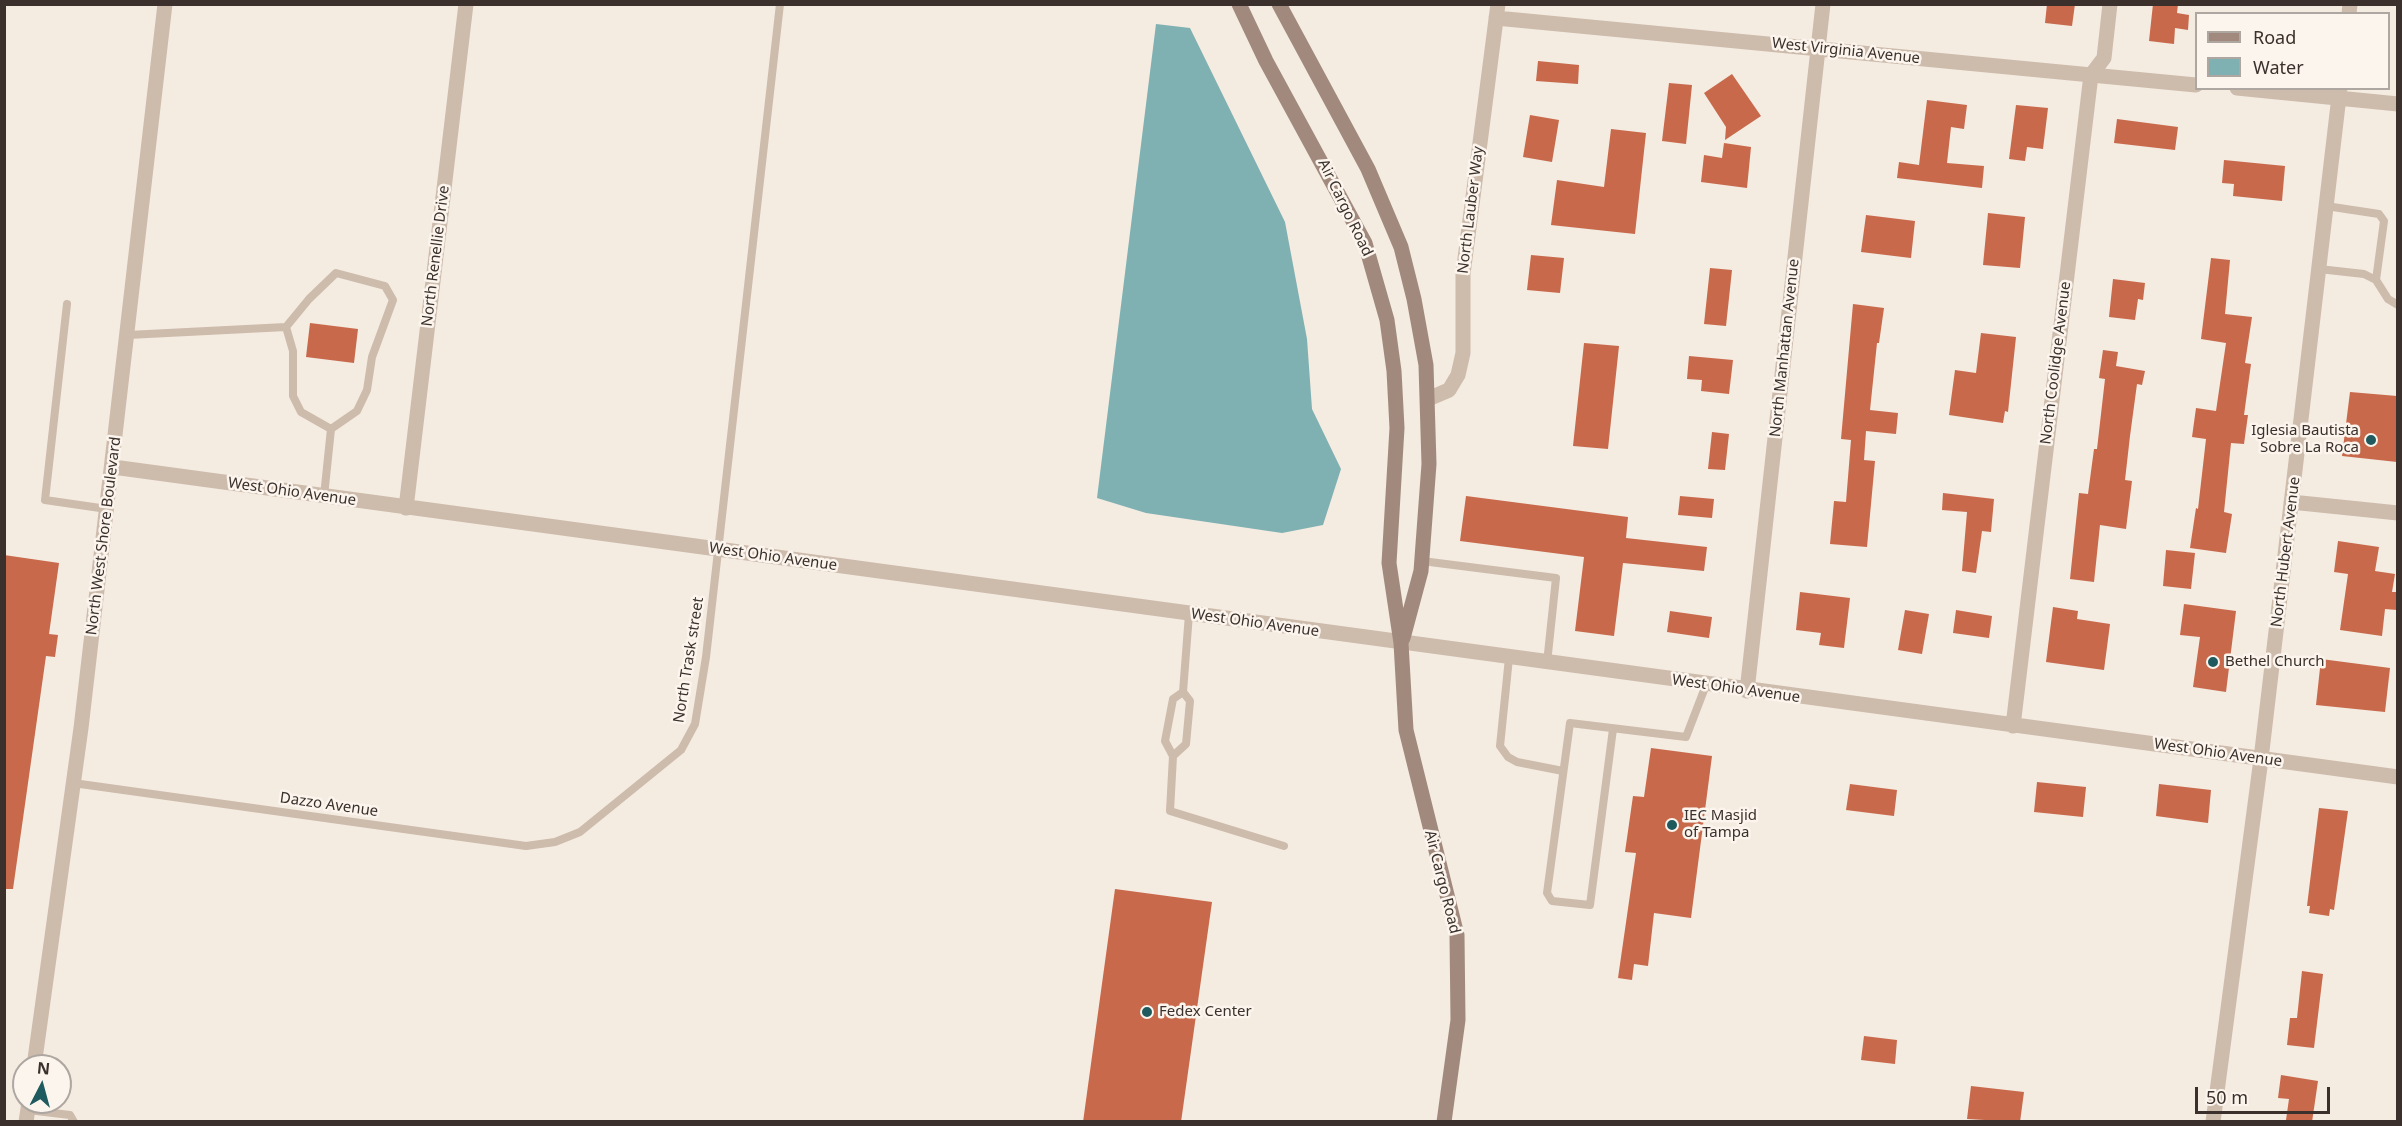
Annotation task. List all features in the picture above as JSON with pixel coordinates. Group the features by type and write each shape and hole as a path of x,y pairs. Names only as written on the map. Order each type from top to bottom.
{"street":[{"name":"North West Shore Boulevard","path":"36,1054 113,467 165,4"},
{"name":"North Renellie Drive","path":"406,508 466,4"},
{"name":"Air Cargo Road","path":"1239,4 1266,62 1365,243 1379,288 1394,371 1397,428 1389,563 1401,643 1406,730 1457,935 1458,1020 1444,1122"},
{"name":"Air Cargo Road","path":"1279,4 1368,169 1401,247 1414,299 1426,365 1429,464 1422,561 1401,643"},
{"name":"North Manhattan Avenue","path":"1747,691 1823,4"},
{"name":"North Coolidge Avenue","path":"2013,726 2091,75 2104,58 2110,4"},
{"name":"North Lauber Way","path":"1428,399 1449,390 1458,375 1463,353 1463,274 1497,11"},
{"name":"West Virginia Avenue","path":"1497,11 1818,47 2195,85"},
{"path":"2278,90 2339,93 2397,104"},
{"name":"North Hubert Avenue","path":"2213,1122 2261,759 2339,93"},
{"name":"West Ohio Avenue","path":"113,467 1747,691 2397,777"},
{"path":"2291,502 2397,513"}],"lane":[{"name":"North Trask street","path":"580,832 681,750 695,724 719,549 780,4"},
{"path":"2326,206 2379,214 2384,220 2376,280"},
{"path":"2319,269 2364,274 2376,280 2388,299 2397,305"},
{"path":"128,335 286,327 309,299 336,273 385,286 393,300 372,357 367,390 357,411 331,429 324,496"},
{"path":"67,304 45,500 107,509"},
{"path":"286,327 294,351 292,396 301,412 331,429"},
{"path":"1422,561 1556,578 1547,663"},
{"path":"1173,756 1186,744 1190,701 1183,692 1189,614"},
{"path":"1509,658 1500,746 1508,757 1517,762 1563,771"},
{"path":"1612,729 1590,905 1552,901 1547,893 1570,723 1686,736 1706,685"},
{"path":"1183,692 1173,699 1165,741 1173,756 1170,811 1284,846"},
{"name":"Dazzo Avenue","path":"73,783 526,846 555,842 580,832"},
{"path":"59,1114 70,1115 74,1122"}],"water":[{"path":"1156,24 1190,28 1285,222 1307,339 1312,409 1341,469 1323,525 1282,533 1146,513 1097,498"}],"building":[{"path":"2047,4 2075,4 2072,26 2045,23"},
{"path":"2153,4 2178,4 2177,13 2189,15 2188,30 2175,28 2174,44 2149,41"},
{"path":"1538,61 1579,65 1578,84 1536,81"},
{"path":"1732,74 1761,116 1725,140 1726,127 1704,93"},
{"path":"1669,83 1692,85 1686,144 1662,141"},
{"path":"1927,100 1967,105 1964,129 1951,127 1947,163 1984,166 1982,188 1897,178 1899,162 1919,165"},
{"path":"2016,105 2048,108 2043,149 2027,147 2025,161 2009,159"},
{"path":"1530,115 1559,120 1552,162 1523,157"},
{"path":"2117,119 2178,127 2175,150 2114,143"},
{"path":"1611,129 1646,133 1635,234 1551,225 1557,180 1604,187"},
{"path":"1724,143 1751,147 1747,188 1701,182 1704,155 1722,158"},
{"path":"2224,160 2285,166 2282,201 2233,196 2234,184 2222,183"},
{"path":"1988,213 2025,217 2020,268 1983,265"},
{"path":"1866,215 1915,221 1911,258 1861,252"},
{"path":"1531,255 1564,258 1560,293 1527,290"},
{"path":"2211,258 2230,260 2225,314 2252,317 2245,363 2251,364 2244,415 2248,415 2244,444 2231,443 2224,512 2232,514 2226,553 2190,548 2196,508 2198,509 2206,439 2192,437 2196,408 2216,411 2226,343 2201,339"},
{"path":"1710,268 1732,270 1726,326 1704,324"},
{"path":"2113,279 2145,283 2143,300 2138,299 2135,320 2109,317"},
{"path":"1853,304 1884,308 1879,343 1877,343 1870,410 1898,413 1896,434 1866,431 1864,460 1875,461 1867,547 1830,544 1834,501 1846,502 1851,440 1841,439"},
{"path":"310,323 358,329 354,363 306,357"},
{"path":"1981,333 2016,337 2008,412 2005,411 2003,423 1949,415 1955,370 1976,373"},
{"path":"1584,343 1619,346 1608,449 1573,446"},
{"path":"2103,350 2118,352 2116,366 2145,371 2142,385 2137,384 2130,436 2125,480 2132,481 2126,529 2100,525 2094,582 2070,579 2079,493 2088,494 2094,449 2097,449 2105,379 2099,378"},
{"path":"1689,356 1733,360 1729,394 1701,391 1702,380 1687,379"},
{"path":"2350,392 2397,396 2397,462 2342,456"},
{"path":"1712,432 1729,434 1725,470 1708,469"},
{"path":"1943,493 1994,499 1991,532 1982,531 1976,573 1962,571 1967,512 1942,510"},
{"path":"1466,496 1628,517 1626,538 1707,547 1704,571 1623,563 1614,636 1575,631 1584,557 1460,541"},
{"path":"1680,496 1714,499 1712,518 1678,515"},
{"path":"2338,541 2379,547 2375,571 2395,574 2392,592 2397,592 2397,610 2385,609 2382,636 2340,630 2348,574 2334,572"},
{"path":"2166,550 2195,553 2191,589 2163,586"},
{"path":"4,555 59,563 49,634 58,635 55,657 46,656 13,889 4,889"},
{"path":"1800,592 1850,598 1844,648 1819,645 1821,633 1796,630"},
{"name":"Bethel Church","path":"2184,604 2236,611 2226,692 2193,687 2200,637 2180,635"},
{"path":"2053,607 2078,611 2077,619 2110,624 2104,670 2046,662"},
{"path":"1905,610 1929,614 1922,654 1898,650"},
{"path":"1956,610 1992,616 1989,638 1953,633"},
{"path":"1670,611 1712,617 1709,638 1667,632"},
{"path":"2321,659 2390,668 2385,712 2316,705"},
{"name":"IEC Masjid of Tampa","path":"1651,748 1712,756 1691,918 1654,913 1648,966 1634,964 1632,980 1618,978 1636,853 1625,852 1633,796 1644,797"},
{"path":"2037,782 2086,787 2083,817 2034,812"},
{"path":"1850,784 1897,790 1894,816 1846,810"},
{"path":"2159,784 2211,790 2208,823 2156,816"},
{"path":"2319,808 2348,811 2334,910 2330,909 2329,916 2309,913 2310,906 2307,906"},
{"name":"Fedex Center","path":"1115,889 1212,902 1181,1122 1083,1122"},
{"path":"2302,971 2323,974 2314,1048 2287,1045 2290,1018 2297,1018"},
{"path":"1864,1036 1897,1040 1895,1064 1861,1060"},
{"path":"2281,1075 2318,1081 2312,1122 2286,1120 2289,1099 2278,1098"},
{"path":"1971,1086 2024,1092 2020,1122 1967,1119"}],"place":[{"name":"Iglesia Bautista Sobre La Roca","path":"2371,440"},
{"name":"Bethel Church","path":"2213,662"},
{"name":"IEC Masjid of Tampa","path":"1672,825"},
{"name":"Fedex Center","path":"1147,1012"}]}
